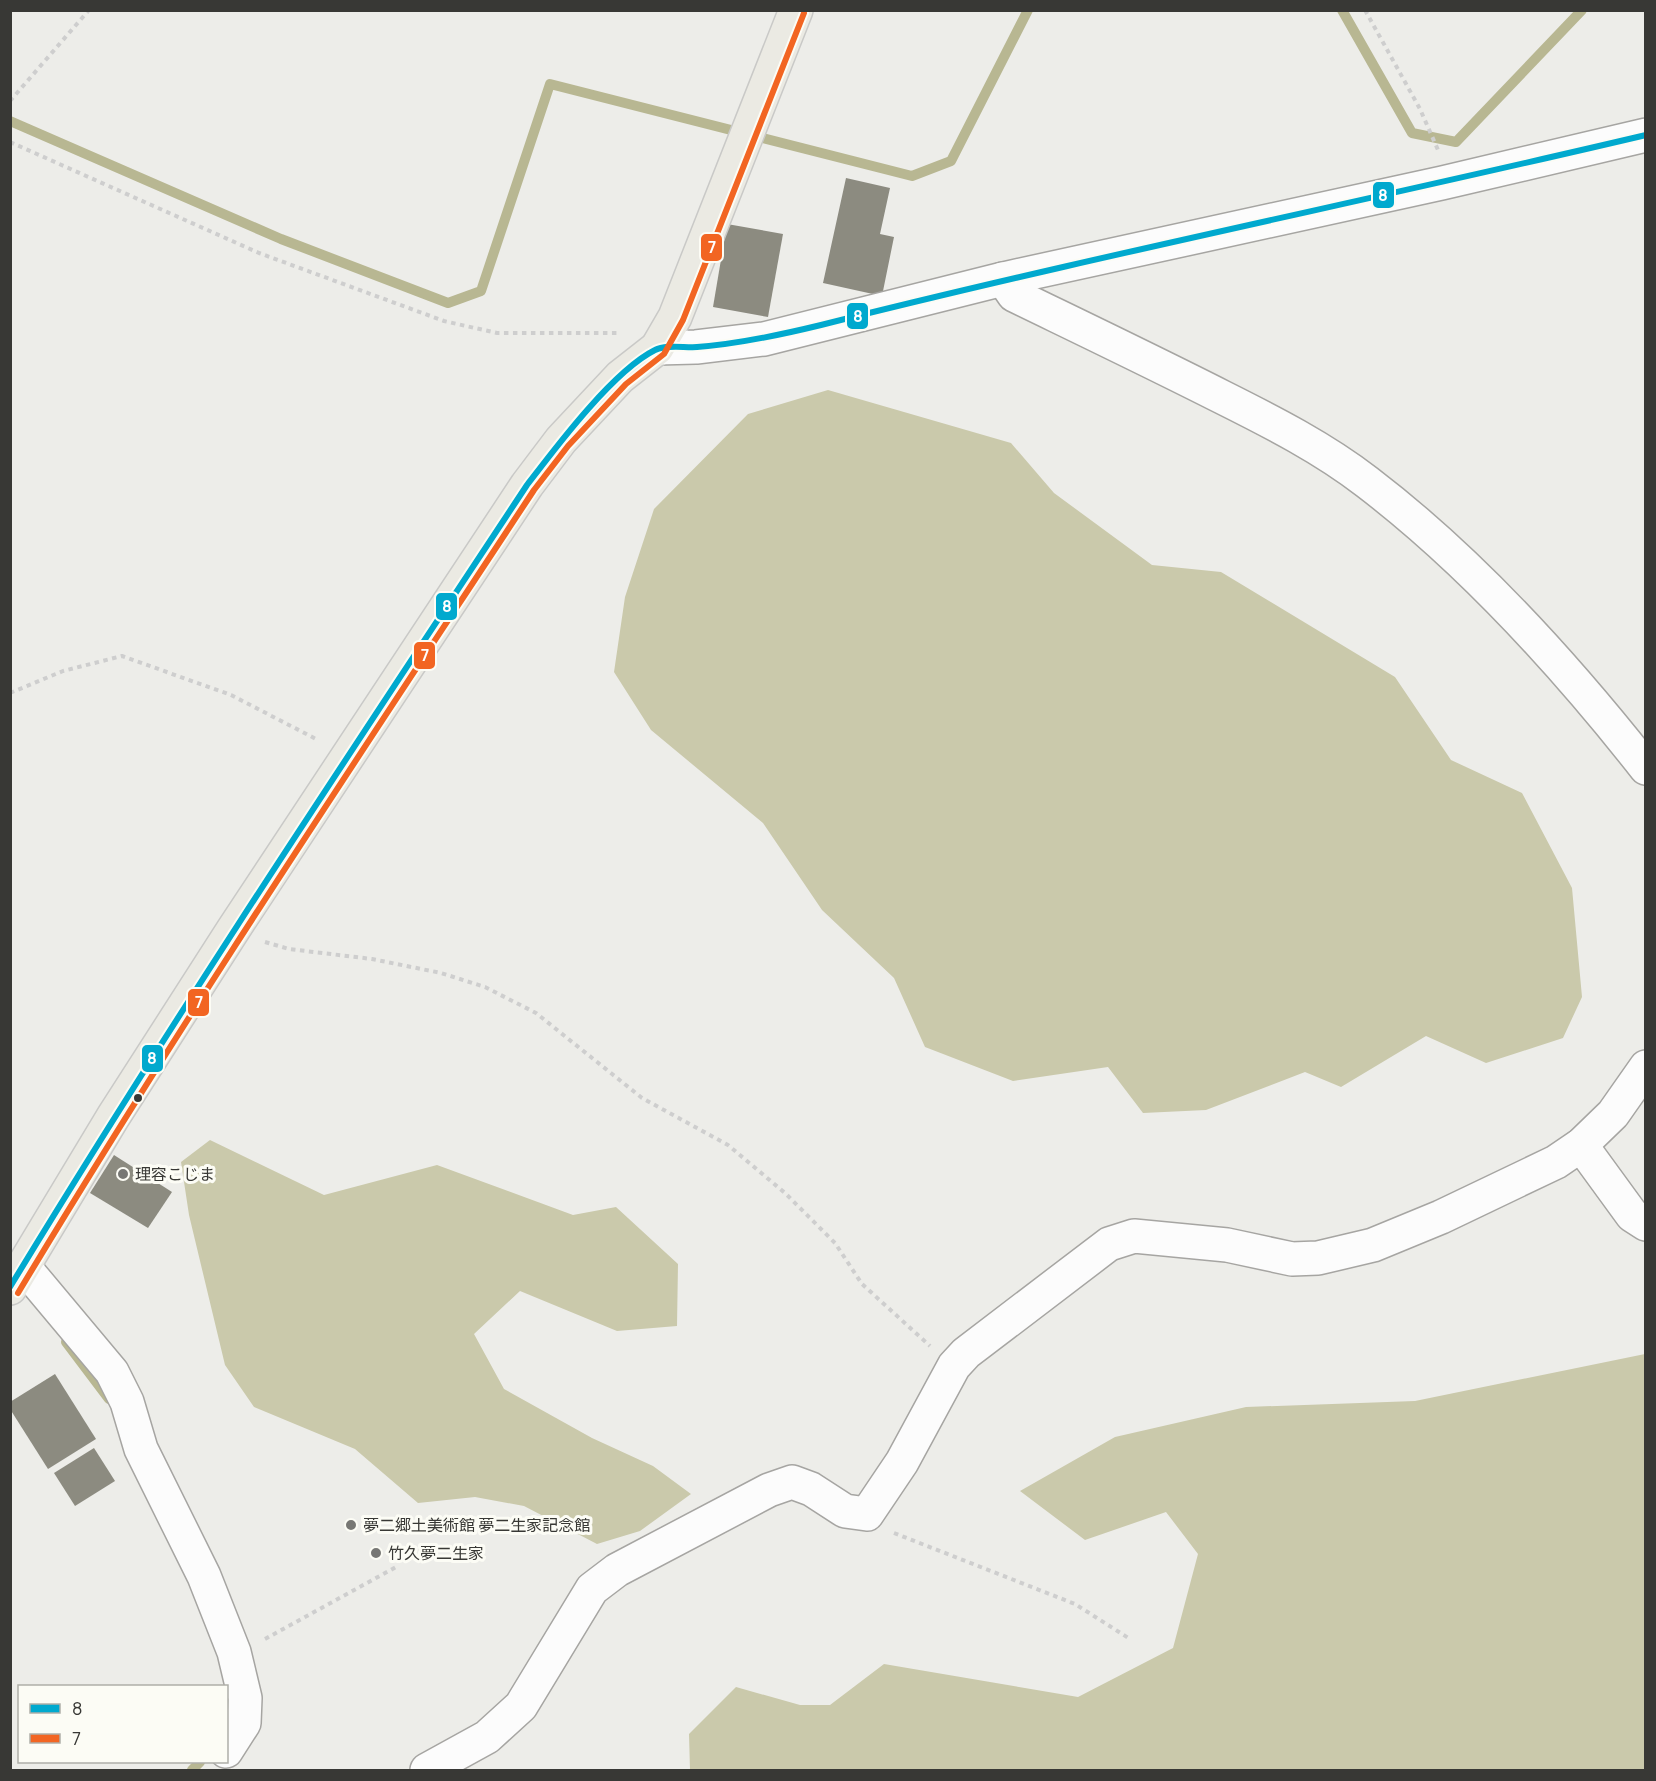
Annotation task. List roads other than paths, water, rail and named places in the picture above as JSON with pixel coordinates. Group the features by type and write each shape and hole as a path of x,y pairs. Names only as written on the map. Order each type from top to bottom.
{"main road":[{"path":"17,1277 113,1117 233,930 540,467 561,440 620,376 657,348 675,317 796,10"}],"street":[{"path":"657,348 696,347 764,339 1003,279 1442,183 1646,135"},
{"path":"1003,279 1014,295 1289,431 1366,481 1436,540 1517,620 1604,715 1646,768"},
{"path":"427,1770 487,1737 521,1706 592,1589 617,1570 769,1490 792,1482 811,1489 845,1511 867,1514 902,1462 954,1366 966,1353 1109,1244 1134,1236 1227,1245 1292,1258 1318,1257 1373,1245 1441,1217 1556,1162 1581,1145 1613,1114 1646,1067"},
{"path":"1581,1145 1632,1215 1646,1224"},
{"path":"17,1277 112,1372 127,1402 141,1449 204,1576 234,1652 245,1698 244,1723 228,1747"}],"waterway":[{"path":"10,121 281,239 448,303 481,291 550,84 912,176 951,161 1028,10"},
{"path":"1342,10 1412,133 1456,142 1582,10"},
{"path":"66,1342 109,1399"},
{"path":"192,1770 199,1763"}],"place":[{"name":"理容こじま","path":"123,1174"},
{"name":"夢二郷土美術館 夢二生家記念館","path":"351,1525"},
{"name":"竹久夢二生家","path":"376,1553"}]}
